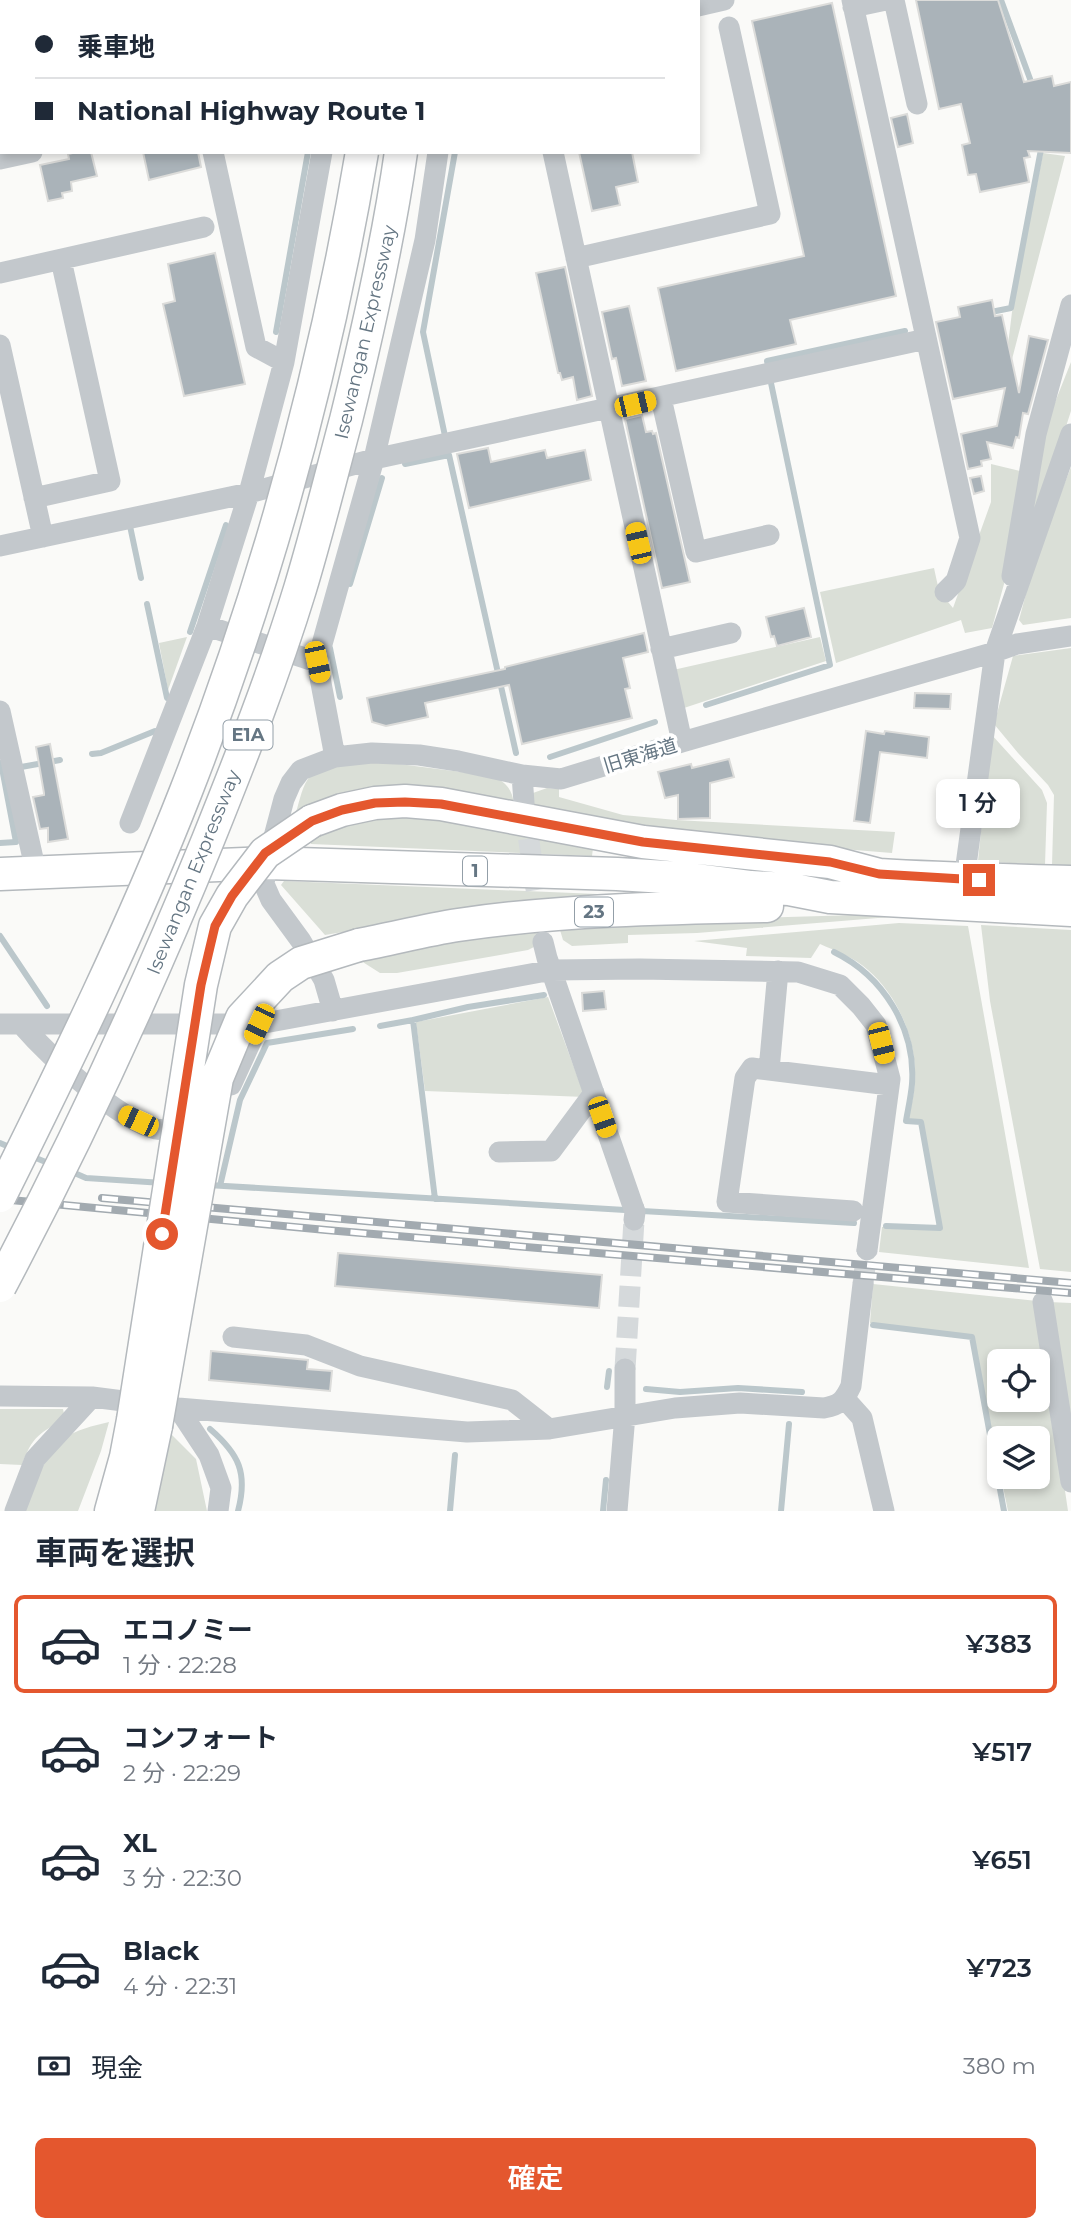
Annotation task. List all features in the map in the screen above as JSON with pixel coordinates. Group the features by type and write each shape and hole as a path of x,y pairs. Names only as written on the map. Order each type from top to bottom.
{"highway":[{"name":"Isewangan Expressway","path":"0,1196 98,994 148,882 186,791 222,693 280,515 306,425 328,329 362,154"},
{"name":"Isewangan Expressway","path":"0,1286 90,1107 150,978 230,785 266,688 299,591 352,395 376,293 401,154"},
{"name":"23","path":"111,1511 126,1457 156,1418 201,985 215,926 232,896 265,853 312,821 342,810 375,803 405,802 441,804 643,842 830,862 879,874"},
{"name":"1","path":"0,874 267,863 617,874 789,889 830,897 1071,882"},
{"name":"1","path":"682,878 754,876 867,879 879,874 983,888 1071,910"},
{"name":"23","path":"138,1511 217,1078 242,1018 280,977 301,963 359,946 458,925 645,908 775,905 830,897"},
{"path":"106,1511 126,1457"}],"street":[{"path":"700,6 724,0"},
{"path":"886,0 853,4 970,538 956,581 945,592"},
{"path":"894,0 917,104"},
{"path":"576,258 770,214 729,27"},
{"path":"0,159 23,154"},
{"path":"213,154 256,347 284,362"},
{"path":"130,823 207,626 249,493 284,362 322,154"},
{"path":"335,757 317,662 374,459 425,240 438,154"},
{"path":"553,154 682,742"},
{"path":"0,273 204,227"},
{"path":"34,498 110,481 61,260"},
{"path":"983,888 1005,643 1036,434 1071,304"},
{"path":"0,546 249,493 374,459 926,339"},
{"path":"0,345 43,537"},
{"path":"661,398 696,552 769,535"},
{"path":"1005,643 1071,434"},
{"path":"207,626 317,662"},
{"path":"661,649 731,633"},
{"name":"旧東海道","path":"332,1011 324,980 301,941 271,900 264,884 284,799 301,770 335,757 372,753 419,755 522,775 561,779 1005,643 1071,636"},
{"path":"0,711 36,872"},
{"path":"522,775 524,803"},
{"path":"543,942 635,1212 634,1220"},
{"path":"0,1024 259,1024 552,970 798,972 840,985 876,1025 890,1079 867,1250"},
{"path":"769,1070 778,971"},
{"path":"22,1025 41,1047 120,1112 157,1129 220,1130 232,1079 259,1024"},
{"path":"853,1211 727,1202 745,1078 752,1068 889,1085"},
{"path":"499,1152 551,1151 594,1093"},
{"path":"0,1396 92,1397 156,1418 467,1432 548,1429 676,1408 740,1403 824,1408 837,1406 845,1399 851,1386 863,1284"},
{"path":"1043,1302 1071,1482"},
{"path":"233,1337 306,1345 360,1366 512,1400 548,1429"},
{"path":"617,1511 625,1415 625,1368"},
{"path":"15,1511 35,1459 92,1397"},
{"path":"845,1399 862,1418 884,1511"},
{"path":"156,1418 209,1455 221,1488 218,1511"}],"shaded area":[{"path":"1043,153 1065,156 1011,363 1006,361 1012,312"},
{"path":"1071,362 1071,411 1018,574 1038,445"},
{"path":"991,464 1024,472 1007,573 992,628 965,633 961,620 836,663 820,592 934,568 939,591 953,608 991,502"},
{"path":"1071,467 1071,618 1023,625 1019,620 1036,556"},
{"path":"187,637 168,690 159,643"},
{"path":"820,637 826,661 684,708 673,670"},
{"path":"1071,648 1071,865 1052,865 1054,795 994,724 1013,656"},
{"path":"991,734 1042,790 1047,803 1045,865 978,861"},
{"path":"376,761 492,776 508,787 514,804 309,806 296,812 305,783 317,770 342,764"},
{"path":"547,788 559,789 559,797 623,815 895,832 892,853 670,835 530,808 533,793"},
{"path":"388,815 434,816 593,848 592,856 311,844 309,839 342,823"},
{"path":"284,881 645,896 397,923 325,935 281,885"},
{"path":"891,914 890,917 697,933 628,935 628,943 572,946 563,940 560,930 657,921"},
{"path":"899,923 968,926 1029,1268 879,1252 882,1227 942,1230 923,1121 908,1120 915,1082 909,1036 889,993 868,970 851,958 820,944 811,958 746,956 747,948 694,941"},
{"path":"981,925 1071,930 1071,1272 1040,1269 990,1001"},
{"path":"544,930 547,935 538,945 528,950 397,973 380,973 358,959 422,945"},
{"path":"548,997 585,1097 425,1091 416,1022"},
{"path":"873,1284 1037,1301 1044,1349 987,1349 987,1407 973,1335 870,1323"},
{"path":"1049,1302 1071,1303 1071,1458"},
{"path":"1050,1389 1068,1511 1008,1511 1003,1489 1050,1489 1050,1426 991,1426 988,1412 1050,1412"},
{"path":"0,1409 63,1409 65,1419 33,1441 22,1465 0,1464"},
{"path":"109,1422 78,1511 23,1511 39,1473 57,1446 68,1436"},
{"path":"161,1424 196,1459 207,1511 147,1511"}],"building":[{"path":"916,0 998,0 1024,82 1052,76 1054,86 1071,82 1071,153 1028,151 1030,157 1024,158 1029,182 980,192 976,174 968,175 962,145 970,143 961,104 939,109"},
{"path":"832,3 896,296 790,320 796,344 676,371 658,288 804,256 752,21"},
{"path":"907,114 913,143 898,147 891,118"},
{"path":"68,154 92,154 97,176 71,182 72,191 62,193 63,198 48,201 40,165 69,159"},
{"path":"143,154 198,154 201,167 149,180"},
{"path":"579,154 632,154 638,182 616,187 620,205 592,211"},
{"path":"215,253 245,384 184,396 163,304 175,301 168,264"},
{"path":"565,267 592,396 577,400 573,377 562,380 558,373 536,273"},
{"path":"992,300 995,316 1002,315 1019,393 1029,336 1048,340 1028,414 1023,413 1019,438 1016,437 1013,448 987,442 991,459 981,461 982,466 968,469 961,434 997,426 1005,388 953,399 936,322 960,317 958,307"},
{"path":"629,306 646,381 622,386 616,358 612,359 602,312"},
{"path":"642,415 646,432 656,433 690,582 662,588 625,419"},
{"path":"488,448 491,462 545,450 547,458 585,450 591,480 469,508 457,454"},
{"path":"981,476 984,491 974,494 970,478"},
{"path":"804,608 811,637 777,646 774,636 771,637 766,617"},
{"path":"644,633 648,652 623,658 630,688 625,689 632,718 522,744 509,685 425,703 428,717 386,726 372,722 367,698 505,669"},
{"path":"915,693 951,694 950,709 914,708"},
{"path":"866,731 929,737 927,758 880,752 870,823 854,821"},
{"path":"50,744 68,839 48,842 48,828 40,829 33,797 44,795 36,747"},
{"path":"729,759 734,777 710,783 710,818 678,819 678,795 665,798 658,772 691,764 692,768"},
{"path":"604,991 606,1009 583,1011 582,993"},
{"path":"338,1253 602,1275 599,1308 335,1286"},
{"path":"211,1351 308,1360 307,1369 332,1371 330,1391 209,1380"}],"waterway":[{"path":"1001,0 1033,87"},
{"path":"986,313 1011,308 1042,144"},
{"path":"276,332 308,154"},
{"path":"445,436 423,332 455,154"},
{"path":"768,366 767,361 905,331"},
{"path":"706,705 830,665 771,383"},
{"path":"405,464 449,455 516,753"},
{"path":"350,584 382,478"},
{"path":"190,632 226,525"},
{"path":"130,526 141,578"},
{"path":"147,604 167,698"},
{"path":"330,648 340,697"},
{"path":"550,757 655,722"},
{"path":"92,754 101,753 155,731"},
{"path":"21,767 60,760"},
{"path":"0,843 16,842 1,763"},
{"path":"0,936 47,1006"},
{"path":"834,952 867,975 893,1006 902,1024 912,1063 912,1084 906,1121 921,1122 940,1228 886,1226"},
{"path":"435,1199 413,1020 468,1007 544,995"},
{"path":"380,1026 413,1020"},
{"path":"220,1186 240,1100 267,1043 353,1029"},
{"path":"0,1143 14,1149"},
{"path":"31,1156 53,1165"},
{"path":"70,1171 86,1178 163,1183"},
{"path":"208,1185 625,1210"},
{"path":"641,1206 642,1211 854,1223"},
{"path":"873,1325 972,1337 1004,1511"},
{"path":"607,1387 609,1371"},
{"path":"646,1389 680,1392 738,1388 802,1392"},
{"path":"781,1511 789,1424"},
{"path":"210,1429 228,1447 239,1465 242,1486 238,1511"},
{"path":"450,1511 455,1455"},
{"path":"603,1511 606,1480"}],"tunnel":[{"path":"524,808 542,929"},
{"path":"625,1369 634,1220"},
{"path":"863,1284 867,1250"}],"railway":[{"path":"102,1198 1071,1283"},
{"path":"0,1199 326,1230 1071,1293"}],"route":[{"path":"162,1234 201,985 215,926 232,896 265,853 312,821 342,810 375,803 441,804 643,842 830,862 879,874 979,880"}]}
